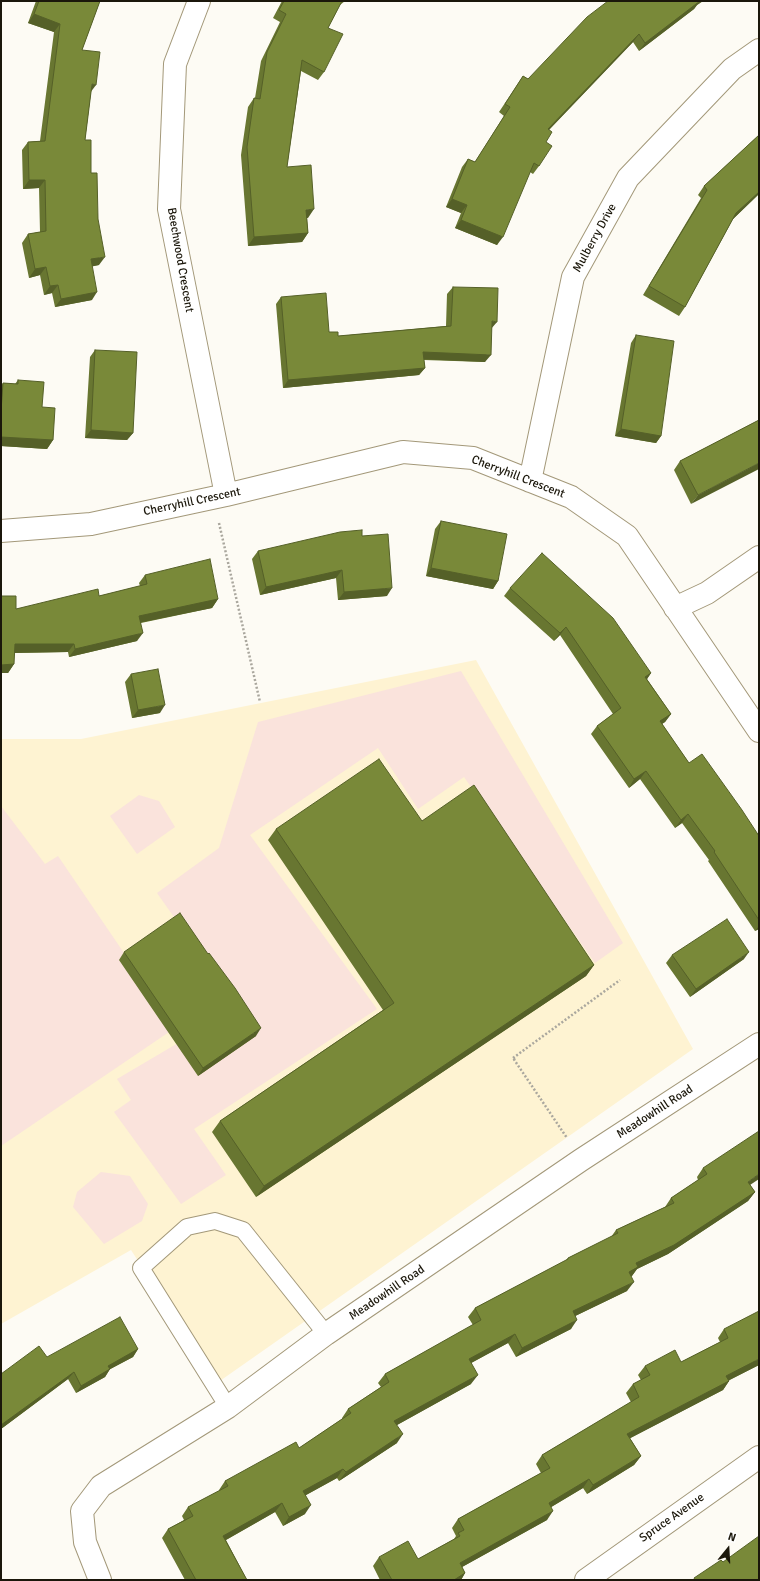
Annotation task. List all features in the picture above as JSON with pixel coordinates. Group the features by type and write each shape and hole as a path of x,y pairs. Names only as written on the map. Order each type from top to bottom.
{"street":[{"name":"Beechwood Crescent","path":"199,1 175,64 169,209 219,496"},
{"name":"Mulberry Drive","path":"530,480 573,277 628,178 732,69 759,50"},
{"name":"Cherryhill Crescent","path":"1,531 91,524 219,496 403,452 473,458 571,497 627,536 759,731"},
{"path":"675,608 707,593 759,557"},
{"name":"Meadowhill Road","path":"100,1580 85,1542 82,1511 101,1486 228,1407 326,1334 581,1160 759,1044"},
{"name":"Spruce Avenue","path":"586,1580 759,1458"}],"lane":[{"path":"228,1407 141,1268 187,1227 215,1221 243,1230 326,1334"}],"path":[{"path":"219,496 260,702"},
{"path":"581,1160 514,1059 620,980"}],"shaded area":[{"path":"476,660 693,1049 217,1383 131,1250 1,1324 1,739 81,739"},
{"path":"461,671 623,943 595,963 464,777 418,809 378,748 250,835 377,1009 194,1129 226,1175 181,1204 114,1112 131,1100 117,1079 195,1033 256,1033 157,893 219,848 258,722"},
{"path":"139,795 159,801 175,827 137,854 110,816"},
{"path":"1,806 45,864 58,856 175,1028 1,1146"},
{"path":"101,1172 130,1176 148,1204 142,1221 104,1244 73,1207 77,1192"}],"building":[{"path":"39,1 100,1 82,50 100,52 96,85 92,84 85,140 91,140 91,173 97,173 98,219 105,257 91,259 97,292 61,299 58,285 50,286 46,267 35,269 28,234 46,231 45,180 29,180 28,142 45,141 60,24 34,14"},
{"path":"284,1 342,1 328,28 343,34 324,72 302,60 287,167 311,165 314,209 306,210 308,233 254,237 247,147 254,98 260,99 267,52 286,14 279,10"},
{"path":"608,1 700,1 645,43 639,34 548,129 552,132 546,142 552,146 539,166 534,163 503,237 461,220 467,205 452,199 468,159 475,162 510,107 505,104 523,76 528,79 587,17"},
{"path":"759,135 759,192 736,213 685,307 649,286 707,190 704,186"},
{"path":"453,287 498,288 497,322 492,321 491,355 423,352 425,368 288,380 281,297 326,293 329,332 338,332 338,336 451,326"},
{"path":"636,335 674,341 661,436 621,429"},
{"path":"95,350 137,352 133,433 91,430"},
{"path":"18,380 44,382 42,407 55,408 53,440 1,437 3,383 18,384"},
{"path":"759,420 759,463 698,495 680,461"},
{"path":"441,521 507,534 498,581 431,568"},
{"path":"362,530 362,536 388,534 392,588 344,592 342,570 266,587 258,551 340,532"},
{"path":"542,553 613,618 651,673 645,677 671,714 660,721 689,763 702,754 759,836 759,920 714,852 715,851 688,814 681,820 646,771 634,779 597,726 621,708 566,627 560,633 510,588"},
{"path":"210,559 218,599 139,616 143,633 75,649 74,644 15,644 14,664 1,665 1,596 16,596 16,609 98,589 99,596 147,584 145,575"},
{"path":"158,669 165,705 138,710 131,674"},
{"path":"379,759 422,821 474,785 594,965 264,1186 220,1121 394,1003 276,829"},
{"path":"180,913 208,954 209,953 235,988 261,1028 203,1068 124,952"},
{"path":"727,919 749,952 696,989 672,955"},
{"path":"759,1131 759,1174 748,1182 755,1192 674,1245 636,1263 638,1267 629,1272 634,1282 573,1311 577,1320 522,1348 515,1334 469,1359 478,1375 394,1421 403,1434 346,1472 343,1469 303,1491 311,1505 289,1517 282,1503 223,1536 247,1580 196,1580 168,1529 193,1516 188,1507 228,1486 225,1481 296,1442 299,1448 351,1413 348,1409 389,1382 385,1374 481,1320 475,1308 618,1233 616,1230 674,1203 671,1198 707,1174 703,1168"},
{"path":"759,1311 759,1359 726,1376 729,1381 627,1434 641,1456 593,1485 589,1479 549,1503 553,1511 460,1563 465,1573 454,1580 392,1580 379,1557 408,1541 418,1559 460,1536 458,1533 464,1530 458,1519 550,1468 542,1455 639,1397 633,1384 650,1375 645,1366 675,1350 681,1362 728,1338 724,1329"},
{"path":"120,1317 138,1349 108,1366 110,1369 81,1386 74,1372 1,1425 1,1374 39,1346 47,1357"},
{"path":"759,1536 759,1580 695,1580 694,1578 721,1560 723,1562"}]}
